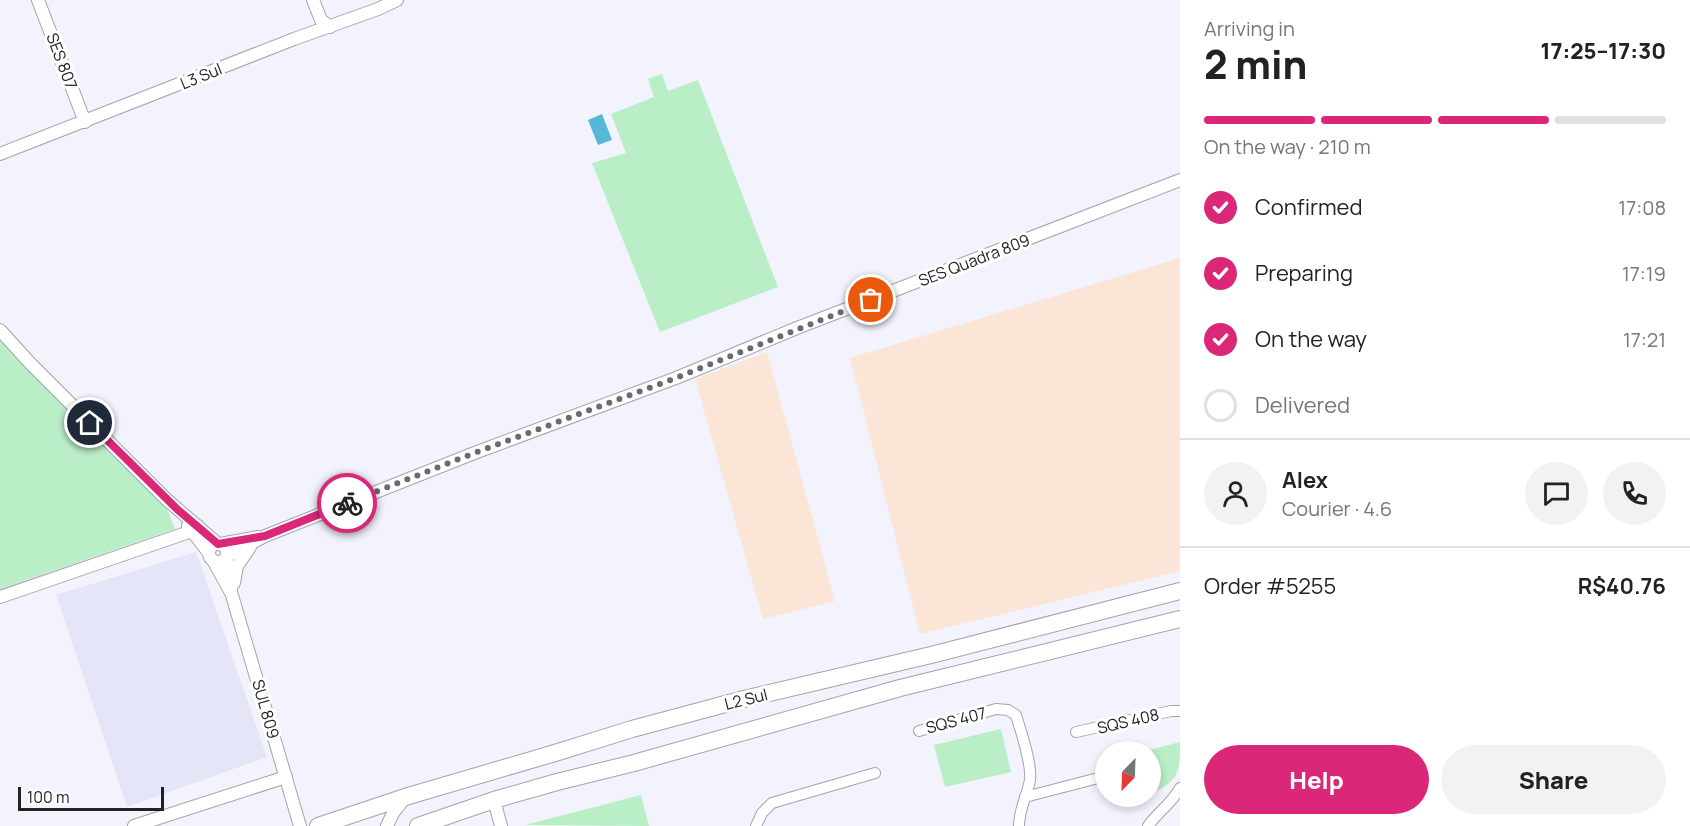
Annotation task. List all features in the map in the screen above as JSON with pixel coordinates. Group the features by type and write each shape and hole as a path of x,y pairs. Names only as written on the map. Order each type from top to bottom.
{"main road":[{"name":"L2 Sul","path":"318,826 405,797 632,729 1174,593"},
{"path":"1174,593 1166,607 1172,616 1180,619"},
{"path":"1141,601 1149,608 1149,627"},
{"name":"L2 Sul","path":"418,826 494,800 900,688 1180,619"},
{"path":"922,658 920,671 929,681"},
{"path":"893,664 904,674 900,688"},
{"path":"584,744 581,753 582,763 587,768 598,772"},
{"path":"555,753 563,762 566,770 557,782"}],"street":[{"name":"SES 807","path":"38,0 85,122"},
{"path":"313,0 323,26"},
{"name":"L3 Sul","path":"0,154 323,26 378,9 397,0"},
{"name":"SES Quadra 809","path":"265,536 221,562 215,550 265,536 1180,180"},
{"name":"SUL 809","path":"0,330 215,550 231,592 300,826"},
{"path":"0,597 195,529"},
{"path":"231,592 237,566 251,544"},
{"name":"SUL 809","path":"226,557 231,592"},
{"name":"SQS 407","path":"919,730 996,709 1003,709 1016,715 1030,769 1030,781 1020,810 1019,826"},
{"name":"SQS 408","path":"1076,732 1180,711"},
{"path":"756,826 762,813 772,803 875,773"},
{"path":"134,826 286,777"},
{"path":"1025,797 1095,779"},
{"path":"1148,826 1153,818 1179,793"},
{"path":"387,826 405,797"},
{"path":"494,800 501,826"}],"shaded area":[{"path":"1180,258 1180,571 920,634 850,358"},
{"path":"767,352 835,601 763,619 695,379"},
{"path":"196,552 267,757 127,807 56,595"}],"green space":[{"path":"662,74 668,91 698,80 778,287 660,332 592,163 626,153 611,114 654,97 648,79"},
{"path":"0,338 167,509 175,529 0,589"},
{"path":"1001,729 1011,772 945,787 934,745"},
{"path":"1180,742 1177,772 1161,789 1161,747"},
{"path":"641,795 649,826 525,825"}],"water":[{"path":"602,114 612,140 598,145 588,120"}],"way so far":[{"path":"347,503 676,378 871,300"}],"route":[{"path":"90,423 166,499 218,544 265,536 347,503"}]}
